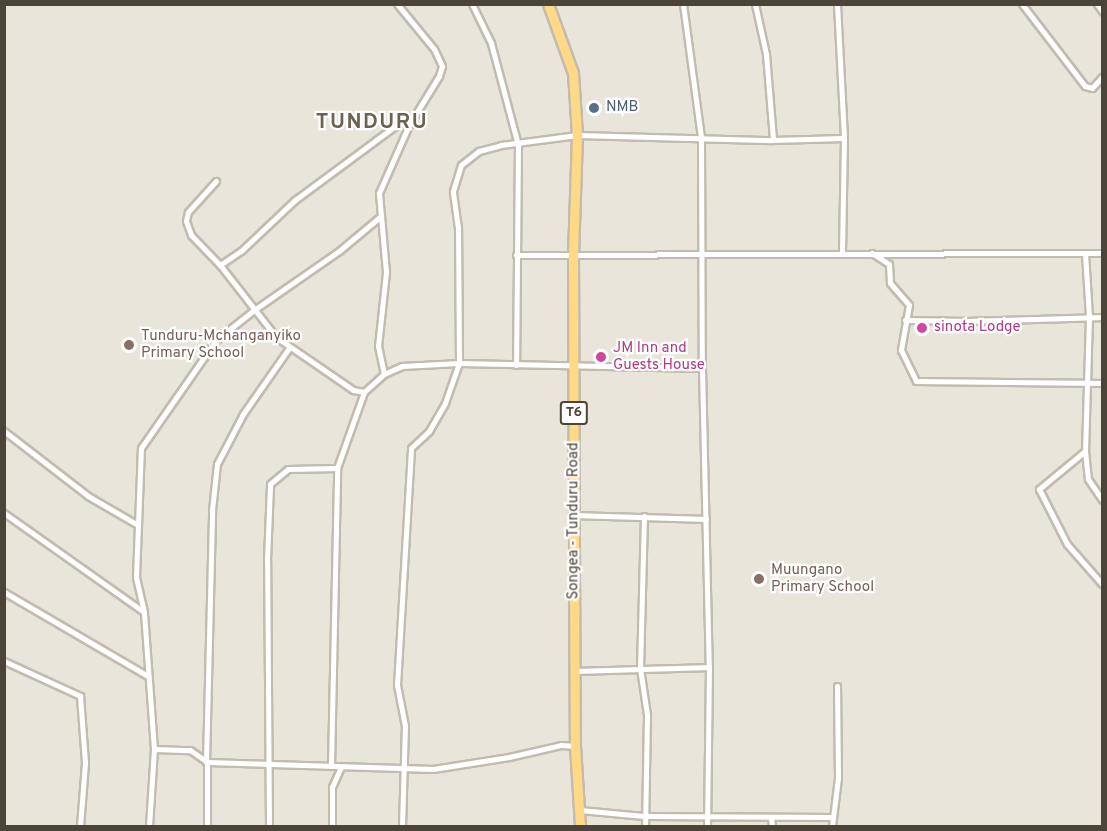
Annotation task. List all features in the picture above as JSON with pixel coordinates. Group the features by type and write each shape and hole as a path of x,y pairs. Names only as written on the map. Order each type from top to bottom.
{"highway":[{"name":"Songea - Tunduru Road","path":"548,4 573,73 577,135 573,254 575,746 580,826"}],"street":[{"path":"384,374 378,346 386,272 379,193 409,125 439,76 442,66 434,49 397,4"},
{"path":"472,4 491,43 518,145 516,365"},
{"path":"683,4 701,137 702,368 709,667 707,826"},
{"path":"755,4 766,54 773,140"},
{"path":"837,4 844,138 842,253"},
{"path":"1022,4 1085,86 1092,88 1102,77"},
{"path":"1097,4 1102,11"},
{"path":"220,265 241,251 295,200 376,140 402,121 409,125"},
{"path":"402,826 405,726 397,685 411,448 429,431 445,403 456,378 459,363 458,228 453,191 461,165 479,151 501,145 518,145 577,135 773,140 844,138"},
{"path":"216,181 198,198 188,212 186,221 191,235 220,265 276,337 342,384 364,392"},
{"path":"149,826 154,749 144,612 136,577 141,448 216,340 254,310 339,251 381,216"},
{"path":"871,253 889,264 890,283 909,305 902,350 916,381 1102,383"},
{"path":"1084,253 1089,317 1085,452 1088,479 1102,500"},
{"path":"516,255 1102,253"},
{"path":"905,320 969,321 1102,317"},
{"path":"207,826 212,510 217,464 243,414 289,348"},
{"path":"332,766 337,468 364,392 384,374 402,366 459,363 702,368"},
{"path":"4,431 88,496 138,525"},
{"path":"1085,452 1039,489 1066,544 1102,584"},
{"path":"269,826 267,764 270,484 288,469 337,468"},
{"path":"4,513 144,612"},
{"path":"574,515 706,519"},
{"path":"644,516 640,668 646,715 645,826"},
{"path":"4,592 148,676"},
{"path":"4,661 80,696 86,763 80,826"},
{"path":"576,671 709,667"},
{"path":"832,826 832,817 837,802 838,778 837,686"},
{"path":"154,749 190,750 207,762 433,769 509,758 561,745 575,746"},
{"path":"332,826 332,788 340,767"},
{"path":"580,810 644,816 832,817"},
{"path":"771,817 771,826"}],"shaded area":[{"path":"5,5 1102,5 1102,826 5,826"}],"place":[{"name":"NMB","path":"594,108"},
{"name":"sinota Lodge","path":"922,328"},
{"name":"Tunduru-Mchanganyiko Primary School","path":"129,345"},
{"name":"JM Inn and Guests House","path":"601,357"},
{"name":"Muungano Primary School","path":"759,579"}],"district":[{"name":"TUNDURU","path":"372,123"}]}
